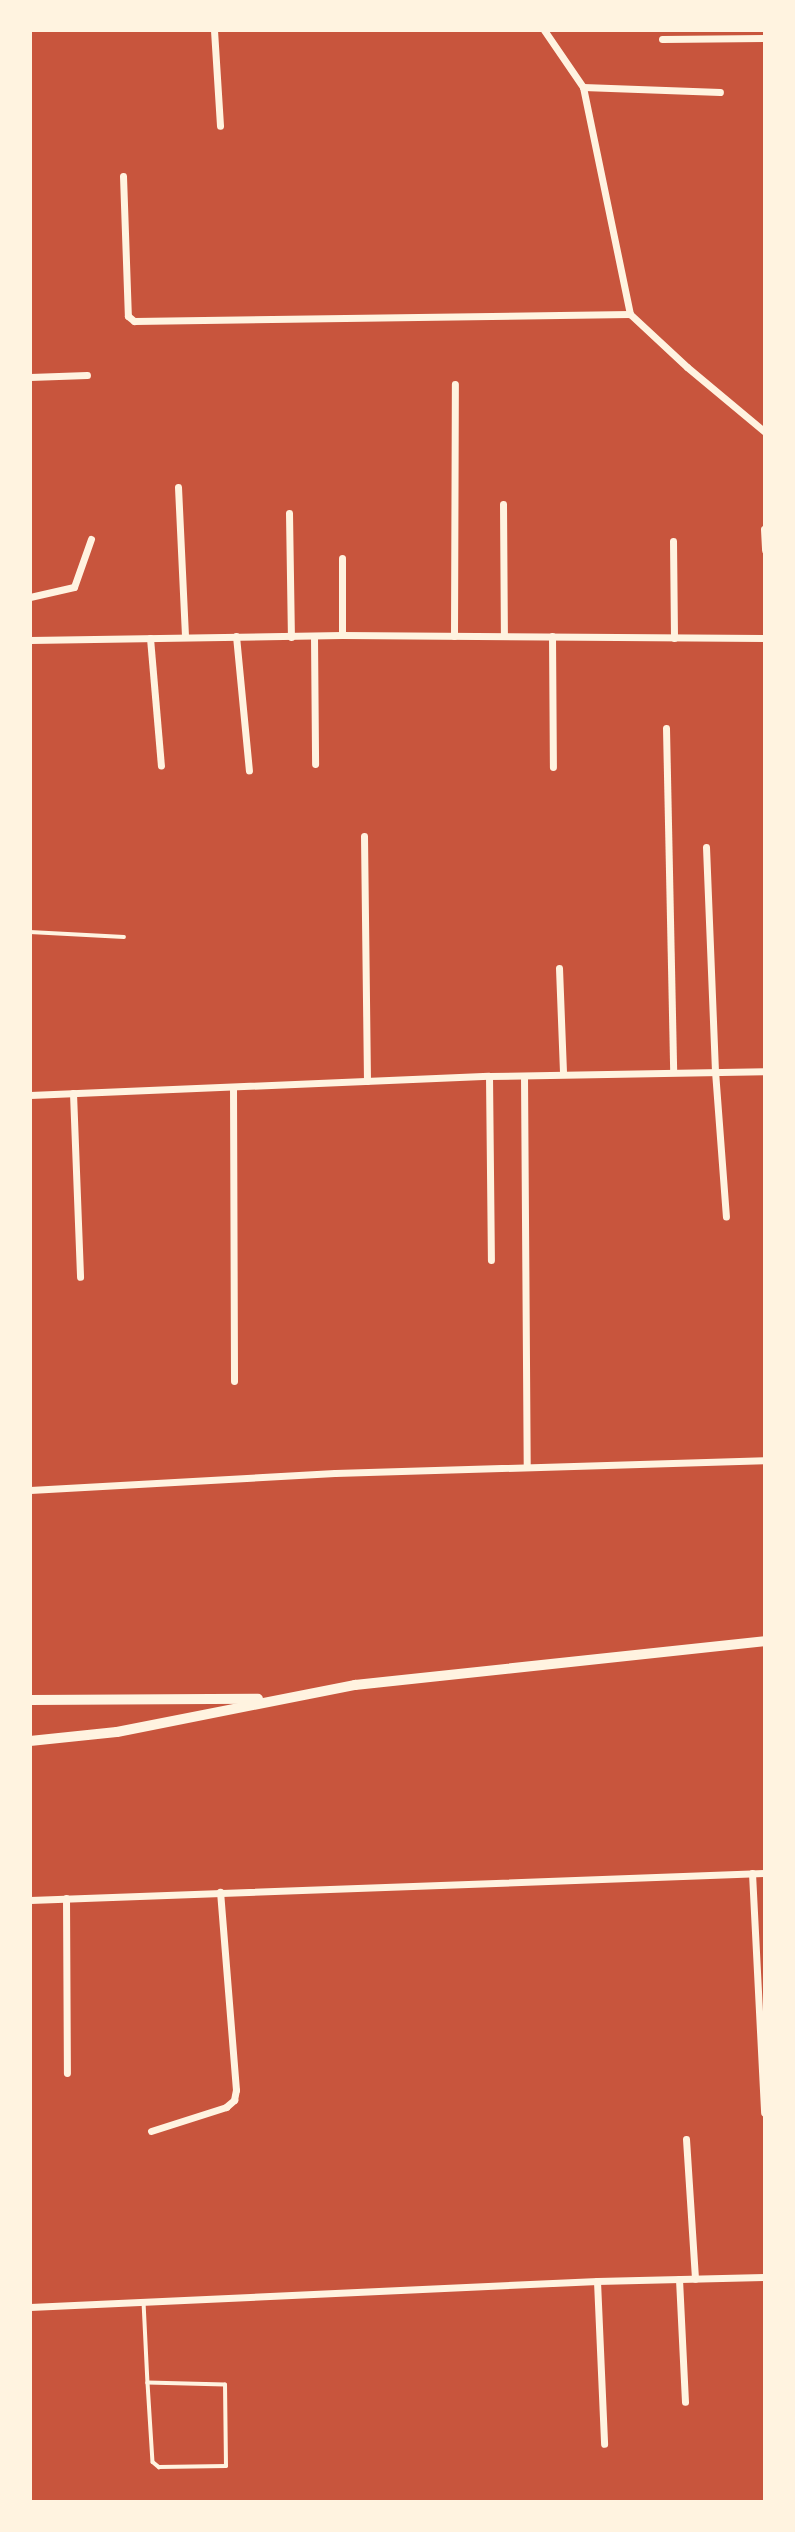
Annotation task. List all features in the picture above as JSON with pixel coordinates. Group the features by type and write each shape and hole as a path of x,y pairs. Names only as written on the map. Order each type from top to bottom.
{"main road":[{"path":"30,1741 117,1732 355,1685 765,1640"},
{"path":"30,1700 274,1699"}],"street":[{"path":"214,30 220,125"},
{"path":"544,30 583,87 630,314 687,367 765,432"},
{"path":"662,39 765,38"},
{"path":"583,87 720,92"},
{"path":"123,176 128,316 134,321 630,314"},
{"path":"30,377 87,375"},
{"path":"454,636 455,384"},
{"path":"178,487 185,636"},
{"path":"503,504 504,636"},
{"path":"289,513 290,637"},
{"path":"764,529 765,550"},
{"path":"30,597 74,587 91,539"},
{"path":"673,541 674,638"},
{"path":"342,558 342,635"},
{"path":"30,640 342,635 765,638"},
{"path":"236,636 249,770"},
{"path":"552,636 553,767"},
{"path":"314,637 315,764"},
{"path":"150,638 160,766"},
{"path":"666,728 673,1072"},
{"path":"364,836 367,1081"},
{"path":"706,847 715,1071 726,1217"},
{"path":"559,968 563,1074"},
{"path":"30,1095 489,1076 765,1071"},
{"path":"489,1076 491,1260"},
{"path":"524,1076 527,1467"},
{"path":"233,1087 234,1381"},
{"path":"73,1093 80,1277"},
{"path":"30,1490 527,1467 765,1460"},
{"path":"752,1873 764,2113"},
{"path":"30,1900 765,1873"},
{"path":"151,2130 226,2107 234,2100 236,2090 220,1892"},
{"path":"66,1898 67,2073"},
{"path":"686,2139 695,2278"},
{"path":"30,2307 597,2281 765,2277"},
{"path":"679,2279 685,2402"},
{"path":"597,2281 604,2444"}],"lane":[{"path":"30,932 124,937"},
{"path":"144,2302 148,2383 155,2465 226,2466 225,2385 148,2383"}]}
